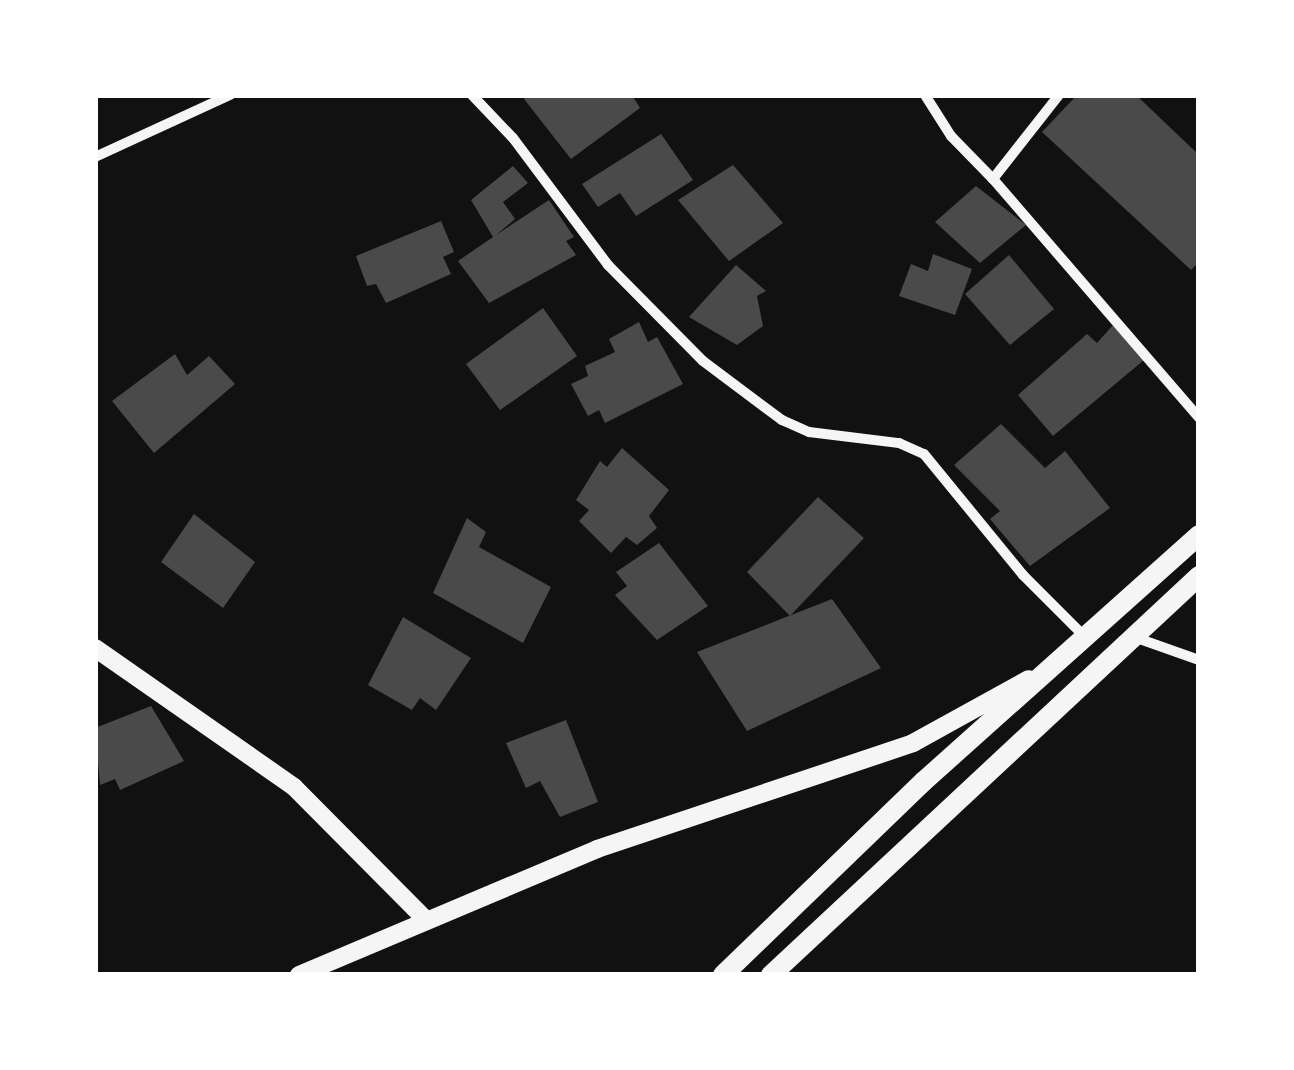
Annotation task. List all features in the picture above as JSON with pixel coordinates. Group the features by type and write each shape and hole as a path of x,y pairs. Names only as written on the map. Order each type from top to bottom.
{"main road":[{"path":"723,975 924,781 1199,535"},
{"path":"771,975 1199,576"},
{"path":"95,648 294,787 424,918"},
{"path":"299,975 424,918 597,850 913,744 1057,663"},
{"path":"924,781 949,810"}],"street":[{"path":"95,158 230,95"},
{"path":"472,95 513,138 608,265 703,362 782,420 809,432 899,443 924,454 1023,575 1086,638"},
{"path":"925,95 951,136 1199,418"},
{"path":"993,180 1059,95"},
{"path":"1132,637 1199,660"}],"building":[{"path":"529,95 632,95 640,108 571,159 524,99"},
{"path":"1077,95 1136,95 1199,155 1199,262 1191,270 1042,132"},
{"path":"661,134 693,180 636,216 620,193 598,207 582,184"},
{"path":"733,165 783,223 729,261 678,200"},
{"path":"513,166 528,183 503,202 515,219 496,235 549,200 574,237 566,241 576,255 489,303 458,261 493,237 471,200"},
{"path":"976,186 1026,225 980,263 935,222"},
{"path":"441,221 454,252 443,257 451,274 386,303 376,284 367,286 356,256"},
{"path":"933,254 972,269 955,315 899,296 911,264 928,271"},
{"path":"1009,255 1054,309 1010,345 965,294"},
{"path":"736,265 766,291 757,296 763,326 737,345 689,317"},
{"path":"543,308 577,356 500,410 466,364"},
{"path":"639,322 648,342 657,337 683,384 605,423 599,410 588,416 571,384 588,376 585,366 615,352 609,339"},
{"path":"1113,325 1144,360 1053,436 1018,395 1087,334 1097,343"},
{"path":"175,354 187,375 209,356 235,384 154,453 112,401"},
{"path":"1001,424 1045,468 1065,451 1110,508 1030,566 990,519 1000,511 954,465"},
{"path":"622,448 669,490 649,516 657,528 637,545 626,537 611,553 579,521 589,510 576,500 600,461 607,467"},
{"path":"818,497 864,538 790,616 747,572"},
{"path":"194,514 255,562 223,608 161,562"},
{"path":"467,518 486,532 479,547 551,587 523,643 433,593"},
{"path":"659,543 708,606 657,640 615,595 627,586 616,572"},
{"path":"832,599 881,668 747,731 697,652"},
{"path":"403,617 471,658 436,710 420,698 412,710 368,685"},
{"path":"151,706 184,761 120,790 115,779 100,785 95,728"},
{"path":"566,720 598,802 560,817 540,781 526,788 506,743"}]}
